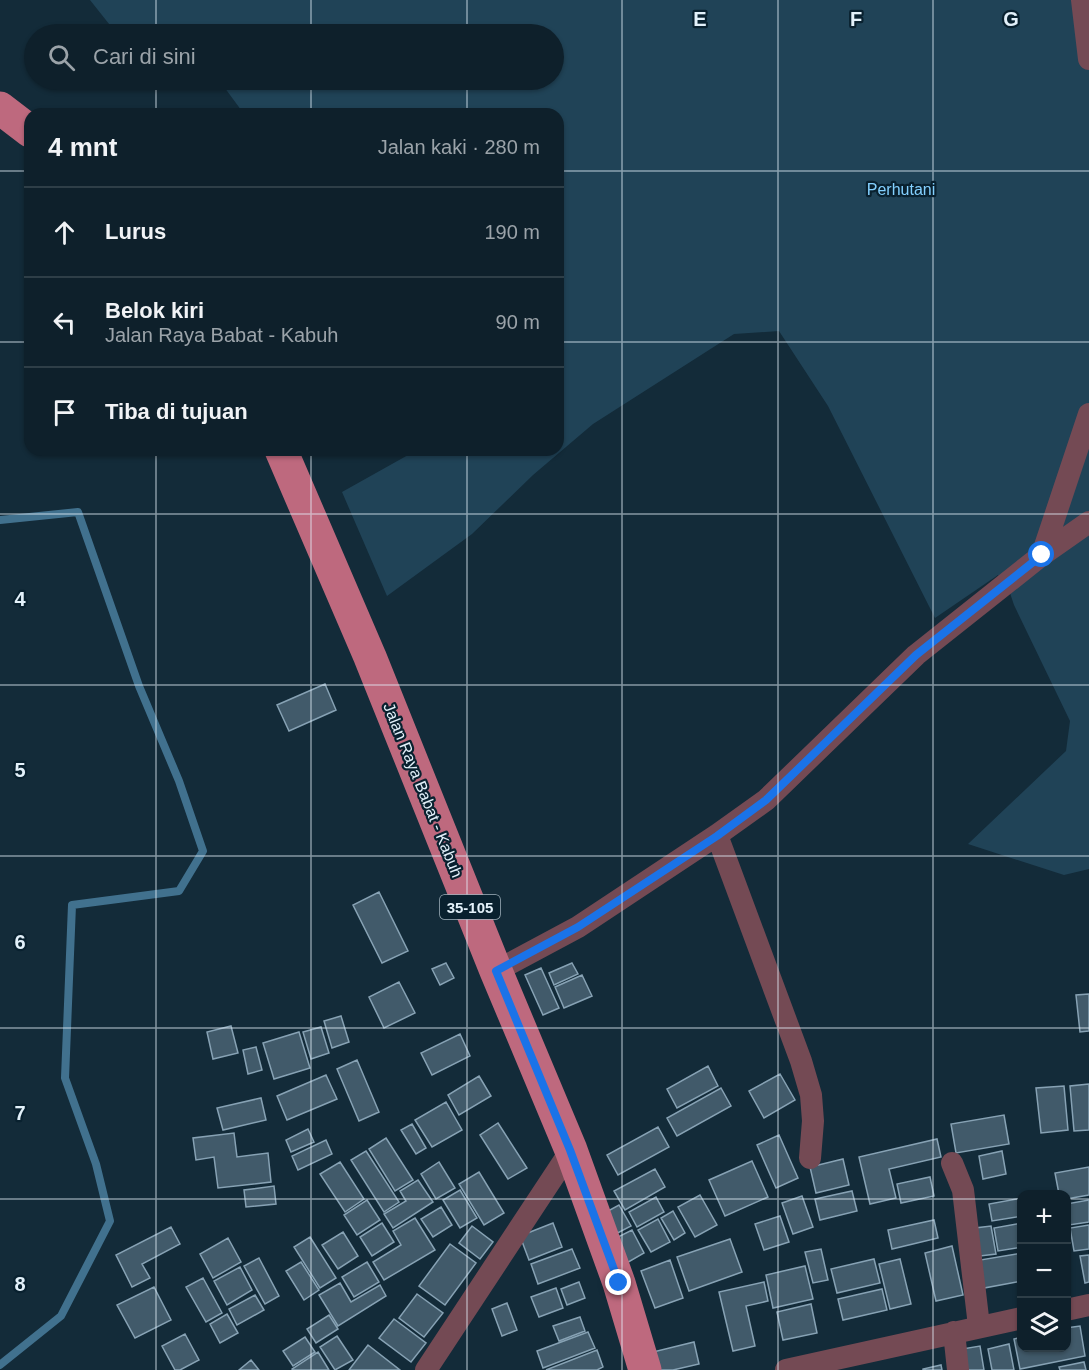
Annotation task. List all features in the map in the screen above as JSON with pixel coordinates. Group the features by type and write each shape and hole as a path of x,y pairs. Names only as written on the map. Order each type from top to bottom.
{"main road":[{"path":"0,108 24,126"},
{"name":"Jalan Raya Babat - Kabuh","path":"284,456 370,657 570,1150 619,1283 645,1370"}],"street":[{"path":"1082,0 1089,59"},
{"path":"1042,555 1089,414"},
{"path":"496,971 578,927 717,836 766,800 916,655 1042,555 1089,522"},
{"path":"717,836 801,1061 811,1095 813,1121 810,1158"},
{"path":"426,1370 570,1150"},
{"path":"952,1163 963,1190 979,1326"},
{"path":"1071,1309 1089,1305"},
{"path":"786,1370 1017,1319"},
{"path":"954,1332 958,1370"}],"green space":[{"name":"Perhutani","path":"90,0 1089,0 1089,869 1064,875 968,844 1066,751 1070,721 1009,590 998,575 935,618 828,406 779,331 734,334 593,424 564,449 564,108 240,108 226,90 564,90 564,24 109,24"},
{"name":"Perhutani","path":"406,456 555,456 472,534 387,596 342,492"}],"building":[{"path":"325,684 336,710 289,731 277,705"},
{"path":"379,892 408,951 382,963 353,905"},
{"path":"446,963 454,978 440,985 432,969"},
{"path":"572,963 578,974 554,985 549,973"},
{"path":"541,968 559,1008 543,1015 525,975"},
{"path":"582,975 592,996 564,1008 555,987"},
{"path":"399,982 415,1013 384,1028 369,997"},
{"path":"1089,994 1089,1031 1080,1032 1076,995"},
{"path":"341,1016 349,1042 332,1048 324,1021"},
{"path":"231,1026 238,1053 213,1059 207,1032"},
{"path":"321,1027 329,1053 311,1059 303,1032"},
{"path":"299,1032 310,1068 274,1079 263,1043"},
{"path":"460,1034 470,1056 432,1075 421,1053"},
{"path":"256,1047 262,1070 248,1074 243,1050"},
{"path":"357,1060 379,1112 359,1121 337,1069"},
{"path":"708,1066 718,1086 677,1108 667,1089"},
{"path":"780,1074 795,1100 764,1118 749,1091"},
{"path":"326,1075 337,1099 287,1120 277,1096"},
{"path":"479,1076 491,1096 459,1115 448,1095"},
{"path":"1089,1084 1089,1130 1074,1131 1070,1086"},
{"path":"1064,1086 1068,1130 1041,1133 1036,1088"},
{"path":"721,1088 731,1106 677,1136 667,1118"},
{"path":"261,1098 266,1120 223,1130 217,1108"},
{"path":"446,1102 462,1130 432,1147 415,1120"},
{"path":"1004,1115 1009,1144 956,1153 951,1124"},
{"path":"498,1123 527,1168 508,1179 480,1135"},
{"path":"412,1124 426,1148 416,1154 401,1130"},
{"path":"658,1127 669,1147 618,1175 607,1155"},
{"path":"308,1129 314,1142 291,1152 286,1140"},
{"path":"234,1133 237,1157 268,1153 271,1182 218,1188 214,1157 196,1160 193,1138"},
{"path":"779,1135 798,1178 776,1188 757,1145"},
{"path":"386,1138 413,1180 395,1191 369,1149"},
{"path":"937,1139 941,1157 889,1169 896,1198 870,1204 859,1157"},
{"path":"326,1140 332,1154 298,1170 292,1156"},
{"path":"366,1151 399,1202 384,1212 351,1160"},
{"path":"1002,1151 1006,1174 983,1179 979,1156"},
{"path":"843,1159 849,1185 816,1193 810,1167"},
{"path":"752,1161 768,1197 725,1216 709,1180"},
{"path":"340,1162 364,1199 345,1212 320,1174"},
{"path":"439,1162 455,1188 436,1199 421,1174"},
{"path":"1089,1167 1089,1195 1071,1198 1071,1190 1058,1190 1055,1173"},
{"path":"655,1169 665,1187 625,1210 614,1191"},
{"path":"479,1172 504,1213 484,1225 459,1184"},
{"path":"930,1177 934,1196 901,1203 897,1184"},
{"path":"418,1180 433,1202 393,1228 384,1214 406,1201 400,1191"},
{"path":"274,1186 276,1204 246,1207 244,1190"},
{"path":"460,1190 477,1218 460,1228 443,1200"},
{"path":"852,1191 857,1211 820,1220 815,1199"},
{"path":"700,1195 717,1225 695,1237 678,1207"},
{"path":"802,1196 813,1227 793,1234 782,1203"},
{"path":"656,1197 664,1212 637,1227 629,1212"},
{"path":"1017,1199 1017,1217 992,1221 989,1204"},
{"path":"367,1200 380,1220 357,1235 344,1215"},
{"path":"1089,1200 1089,1222 1071,1225 1071,1203"},
{"path":"619,1205 631,1226 608,1238 597,1217"},
{"path":"441,1207 452,1225 433,1237 421,1219"},
{"path":"673,1211 685,1233 674,1240 661,1218"},
{"path":"780,1216 789,1242 764,1250 755,1224"},
{"path":"415,1218 435,1250 384,1280 373,1262 401,1245 393,1231"},
{"path":"658,1219 670,1242 651,1252 638,1230"},
{"path":"934,1220 938,1238 892,1249 888,1230"},
{"path":"382,1223 394,1242 372,1256 360,1237"},
{"path":"553,1223 562,1247 529,1260 520,1236"},
{"path":"1017,1224 1017,1248 998,1251 994,1228"},
{"path":"1089,1225 1089,1249 1074,1251 1071,1228"},
{"path":"472,1226 493,1242 480,1259 459,1243"},
{"path":"991,1226 996,1254 980,1256 975,1228"},
{"path":"171,1227 180,1244 142,1264 150,1278 132,1287 116,1255"},
{"path":"632,1230 644,1253 625,1264 612,1240"},
{"path":"343,1232 358,1256 338,1269 322,1245"},
{"path":"310,1237 336,1278 320,1288 294,1247"},
{"path":"228,1238 241,1262 213,1278 200,1254"},
{"path":"730,1239 742,1272 689,1291 677,1257"},
{"path":"450,1244 476,1263 445,1305 419,1286"},
{"path":"952,1246 963,1295 936,1301 925,1253"},
{"path":"572,1249 580,1268 538,1284 531,1264"},
{"path":"821,1249 828,1280 813,1283 805,1252"},
{"path":"1017,1254 1017,1282 984,1288 980,1260"},
{"path":"1089,1255 1089,1282 1085,1283 1080,1256"},
{"path":"259,1258 279,1296 265,1304 244,1266"},
{"path":"874,1259 880,1283 837,1293 831,1269"},
{"path":"900,1259 911,1304 890,1309 879,1264"},
{"path":"670,1260 683,1298 655,1308 641,1271"},
{"path":"301,1262 319,1290 304,1300 286,1271"},
{"path":"367,1262 379,1282 354,1297 342,1277"},
{"path":"805,1266 813,1299 773,1308 766,1275"},
{"path":"240,1267 252,1290 227,1305 214,1281"},
{"path":"203,1278 222,1313 206,1322 186,1287"},
{"path":"579,1282 585,1298 567,1305 561,1289"},
{"path":"764,1282 768,1301 746,1306 755,1346 733,1351 719,1292"},
{"path":"340,1283 351,1302 380,1285 386,1296 338,1326 319,1295"},
{"path":"154,1287 171,1320 135,1338 117,1305"},
{"path":"556,1288 563,1308 539,1317 531,1297"},
{"path":"882,1289 887,1310 843,1320 838,1299"},
{"path":"417,1294 443,1313 424,1337 399,1318"},
{"path":"255,1295 264,1310 237,1325 229,1309"},
{"path":"507,1303 517,1330 502,1336 492,1309"},
{"path":"811,1304 817,1333 783,1340 777,1312"},
{"path":"227,1314 238,1333 220,1343 210,1324"},
{"path":"329,1315 338,1329 316,1343 307,1329"},
{"path":"580,1317 585,1331 559,1341 553,1326"},
{"path":"394,1319 426,1343 411,1362 379,1338"},
{"path":"1080,1326 1085,1356 1020,1369 1014,1339 1017,1338 1017,1352 1071,1352 1071,1327"},
{"path":"588,1332 595,1348 543,1368 537,1351"},
{"path":"185,1334 199,1360 180,1370 175,1370 162,1346"},
{"path":"337,1336 353,1360 335,1370 320,1347"},
{"path":"305,1337 315,1352 293,1366 283,1351"},
{"path":"694,1342 699,1364 673,1370 657,1370 653,1352"},
{"path":"1009,1344 1014,1370 992,1370 988,1349"},
{"path":"368,1345 400,1370 349,1370"},
{"path":"980,1346 984,1370 966,1370 962,1349"},
{"path":"597,1350 603,1367 597,1370 546,1370"},
{"path":"318,1352 329,1370 292,1369"},
{"path":"251,1360 259,1370 239,1370"},
{"path":"1084,1362 1086,1370 1060,1370 1059,1367"},
{"path":"941,1365 942,1370 923,1370 923,1369"}],"waterway":[{"path":"0,520 78,512 139,686 179,781 203,851 179,891 72,905 65,1078 96,1164 110,1221 61,1316 0,1365"}],"route":[{"path":"619,1283 570,1150 496,971 578,927 717,836 766,800 916,655 1042,555"}]}
